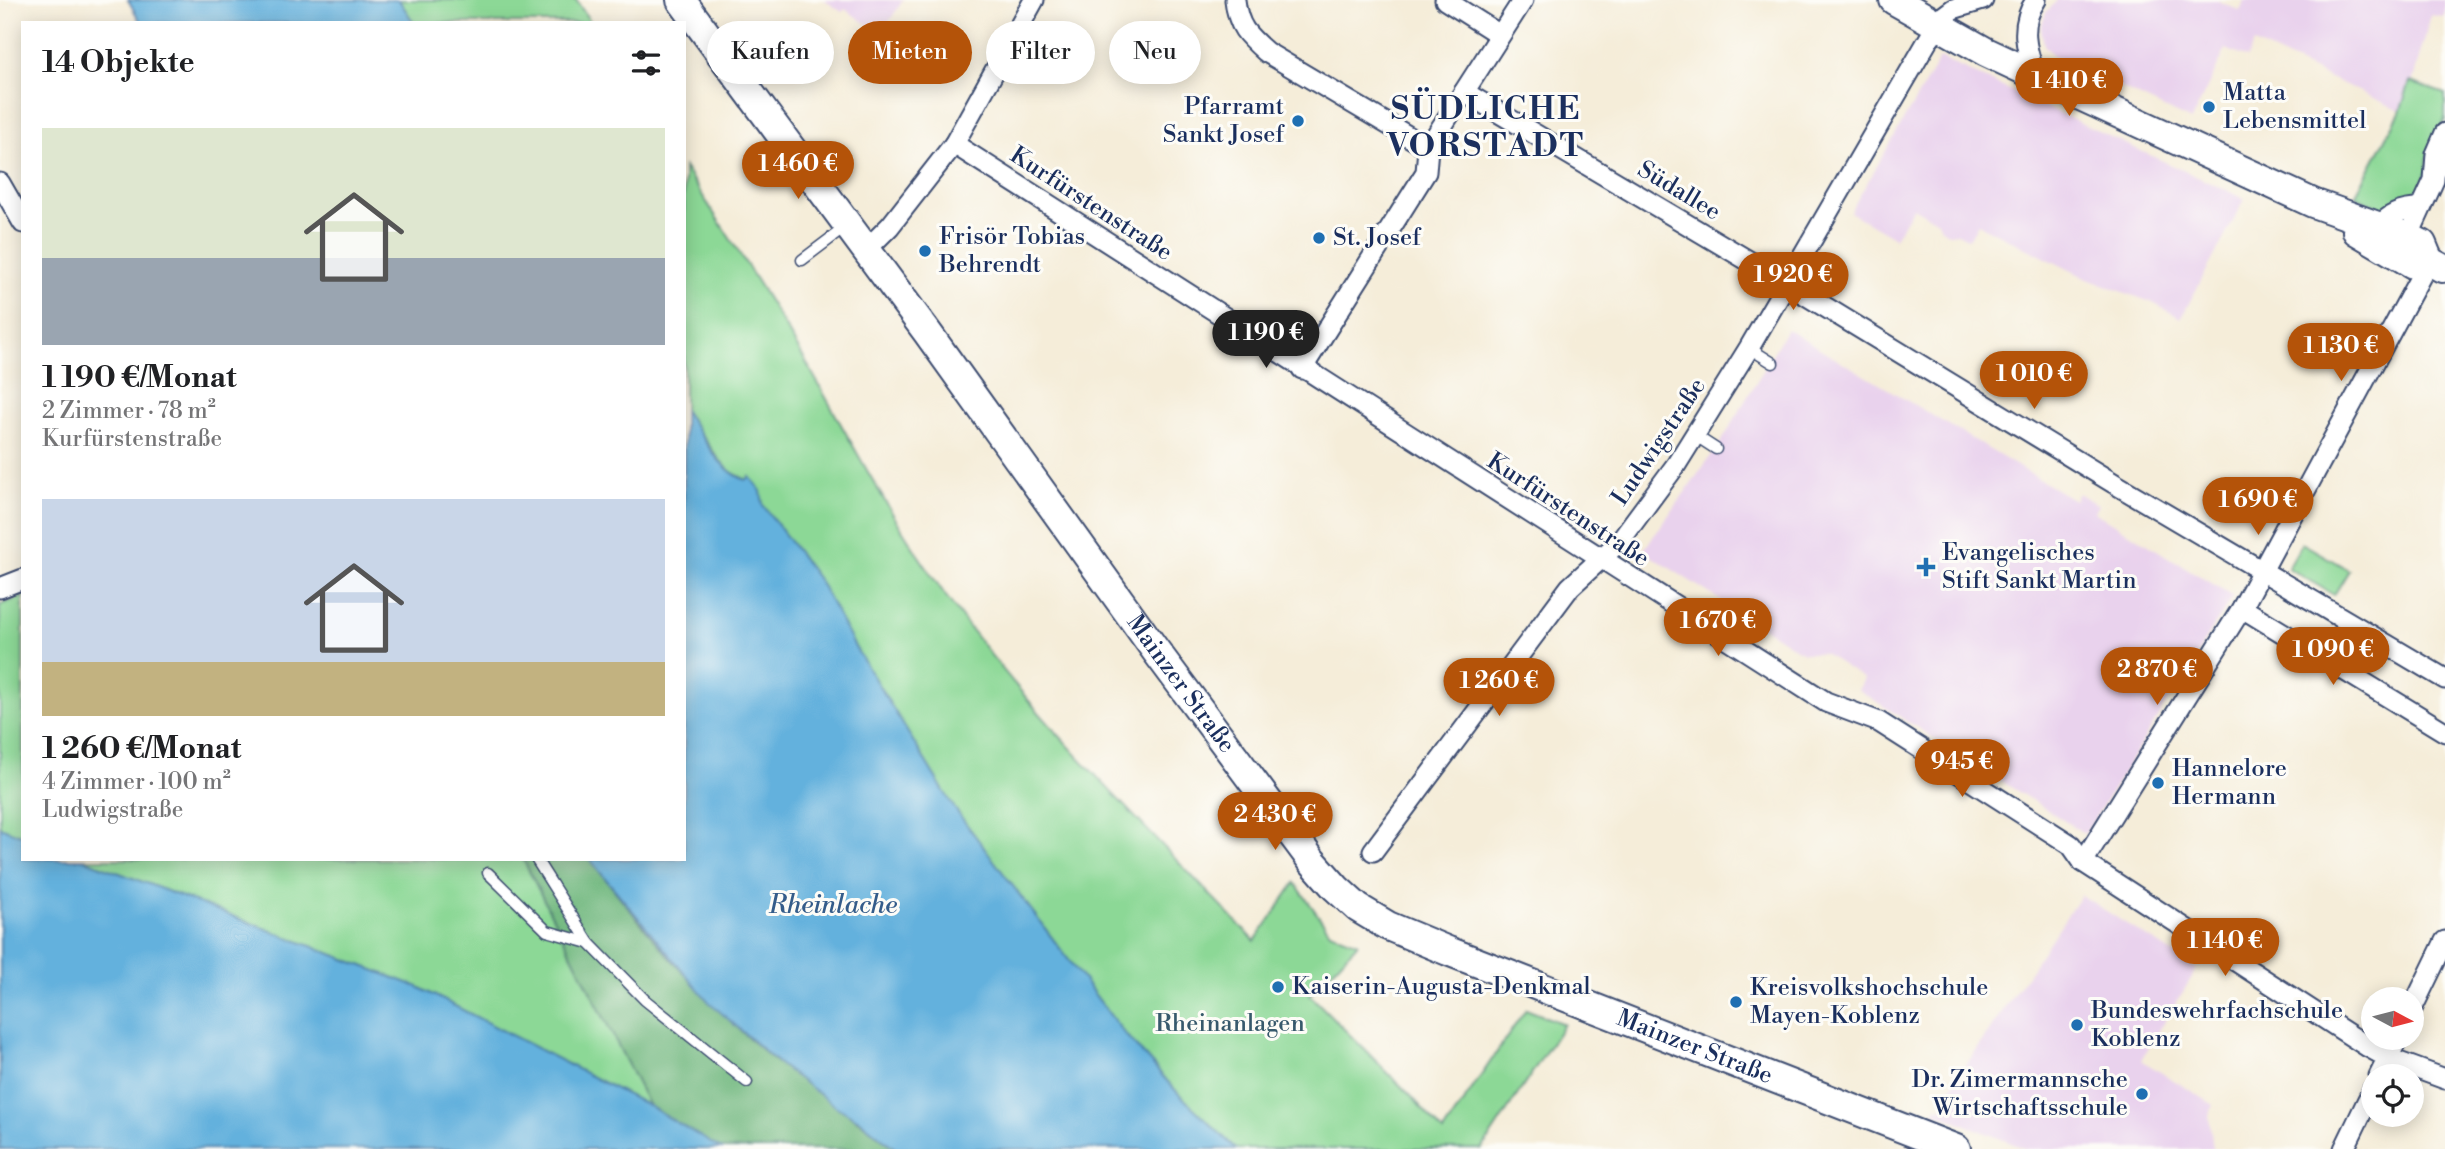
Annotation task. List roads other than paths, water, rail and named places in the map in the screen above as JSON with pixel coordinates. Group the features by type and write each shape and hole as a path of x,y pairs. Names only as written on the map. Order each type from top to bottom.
{"street":[{"name":"Mainzer Straße","path":"681,0 1156,651 1305,851 1336,888 1358,908 1388,926 1939,1146"},
{"path":"866,250 890,226 954,144 1034,0"},
{"path":"1236,0 1237,18 1247,36 1266,52 1428,148"},
{"path":"1445,0 1500,35"},
{"path":"1302,369 1426,172 1428,148 1523,0"},
{"path":"1894,0 2035,75 2313,203 2422,244 2437,265"},
{"path":"1937,25 1948,11 1983,0"},
{"path":"2035,75 2025,34 2026,19 2036,0"},
{"name":"Ludwigstraße","path":"1373,851 1570,587 1619,542 1696,436 1937,25"},
{"name":"Südallee","path":"1464,92 1786,283 2115,484 2445,679"},
{"path":"2407,237 2434,180 2436,154 2445,133"},
{"name":"Kurfürstenstraße","path":"954,144 1826,702 1879,722 2071,845 2083,862 2380,1064"},
{"path":"0,183 21,220"},
{"path":"2313,203 2398,257 2413,264 2437,265"},
{"path":"2379,227 2393,214 2407,209 2420,209"},
{"path":"2083,862 2242,608 2437,265"},
{"path":"0,588 21,580"},
{"path":"2242,608 2445,732"},
{"path":"2423,987 2445,941"},
{"name":"Kurfürstenstraße","path":"2424,1075 2445,1079"},
{"path":"2344,1149 2361,1114"}],"lane":[{"path":"802,260 848,226"},
{"path":"1749,348 1773,363"},
{"path":"1696,436 1716,449"},
{"path":"537,861 589,943 645,1000 747,1082"},
{"path":"488,873 547,932 589,943"}],"water":[{"path":"128,0 399,0 413,21 140,21"},
{"name":"Rheinlache","path":"686,413 719,460 736,475 746,480 750,477 761,491 763,505 820,582 855,647 955,809 1123,1032 1178,1093 1236,1149 896,1149 779,1064 709,1002 592,861 686,861"},
{"path":"0,827 21,835 21,861 88,861 418,987 649,1106 721,1149 0,1149"}],"place":[{"name":"Matta Lebensmittel","path":"2209,107"},
{"name":"Pfarramt Sankt Josef","path":"1298,121"},
{"name":"St. Josef","path":"1319,238"},
{"name":"Frisör Tobias Behrendt","path":"925,251"},
{"name":"Evangelisches Stift Sankt Martin","path":"1926,567"},
{"name":"Hannelore Hermann","path":"2158,783"},
{"name":"Kaiserin-Augusta-Denkmal","path":"1278,987"},
{"name":"Kreisvolkshochschule Mayen-Koblenz","path":"1736,1002"},
{"name":"Bundeswehrfachschule Koblenz","path":"2077,1025"},
{"name":"Dr. Zimermannsche Wirtschaftsschule","path":"2142,1094"}],"district":[{"name":"SÜDLICHE VORSTADT","path":"1486,128"}],"park label":[{"name":"Rheinanlagen","path":"1230,1024"}]}
